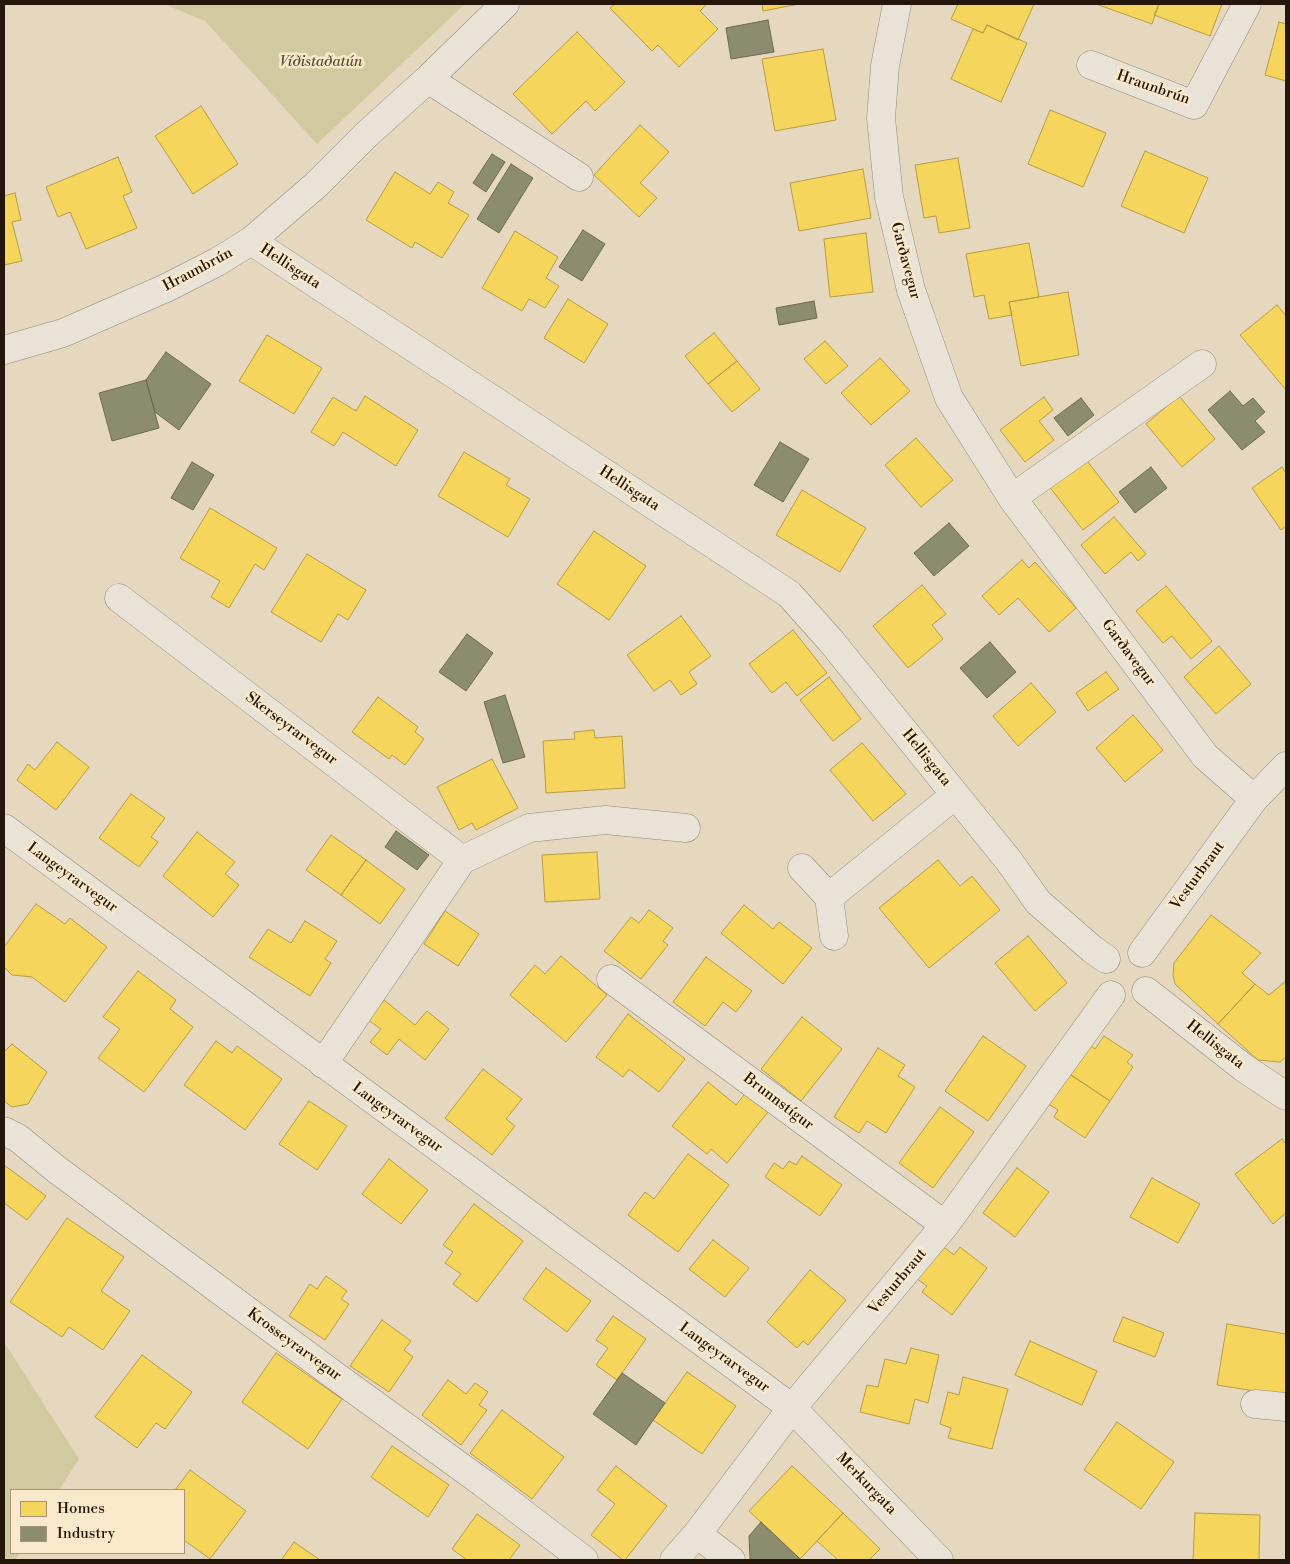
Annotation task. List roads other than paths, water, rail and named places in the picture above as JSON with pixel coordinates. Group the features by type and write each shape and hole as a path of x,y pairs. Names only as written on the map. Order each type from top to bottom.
{"street":[{"name":"Hraunbrún","path":"4,350 63,333 166,288 218,262 251,241 316,185 366,135 428,79 505,4"},
{"name":"Garðavegur","path":"897,4 885,66 881,118 889,197 911,290 949,398 1012,498 1205,756 1254,799"},
{"name":"Hraunbrún","path":"1091,65 1194,105 1247,4"},
{"path":"428,79 579,177"},
{"name":"Hellisgata","path":"251,241 789,594 831,641 1009,861 1038,902 1106,959"},
{"path":"1012,498 1202,364"},
{"name":"Skerseyrarvegur","path":"119,598 462,860"},
{"name":"Vesturbraut","path":"1142,953 1254,799 1286,766"},
{"name":"Hellisgata","path":"828,897 955,795"},
{"path":"323,1064 462,860 529,828 605,820 686,828"},
{"name":"Langeyrarvegur","path":"4,828 792,1408"},
{"path":"802,868 828,897 834,936"},
{"path":"1122,948 1142,953 1149,961 1152,972 1152,982 1146,991 1138,998 1129,1000 1119,999 1111,995 1104,987 1101,978 1102,968 1106,959 1113,952 1122,948"},
{"name":"Brunnstígur","path":"611,979 945,1226"},
{"name":"Hellisgata","path":"1146,991 1244,1068 1286,1096"},
{"name":"Vesturbraut","path":"674,1560 698,1534 792,1408 945,1226 1111,995"},
{"name":"Krosseyrarvegur","path":"4,1131 18,1138 56,1169 483,1483 584,1560"},
{"path":"1255,1404 1286,1407"},
{"name":"Merkurgata","path":"792,1408 939,1560"},
{"path":"698,1534 731,1560"}],"park label":[{"name":"Víðistaðatún","path":"321,62"}]}
